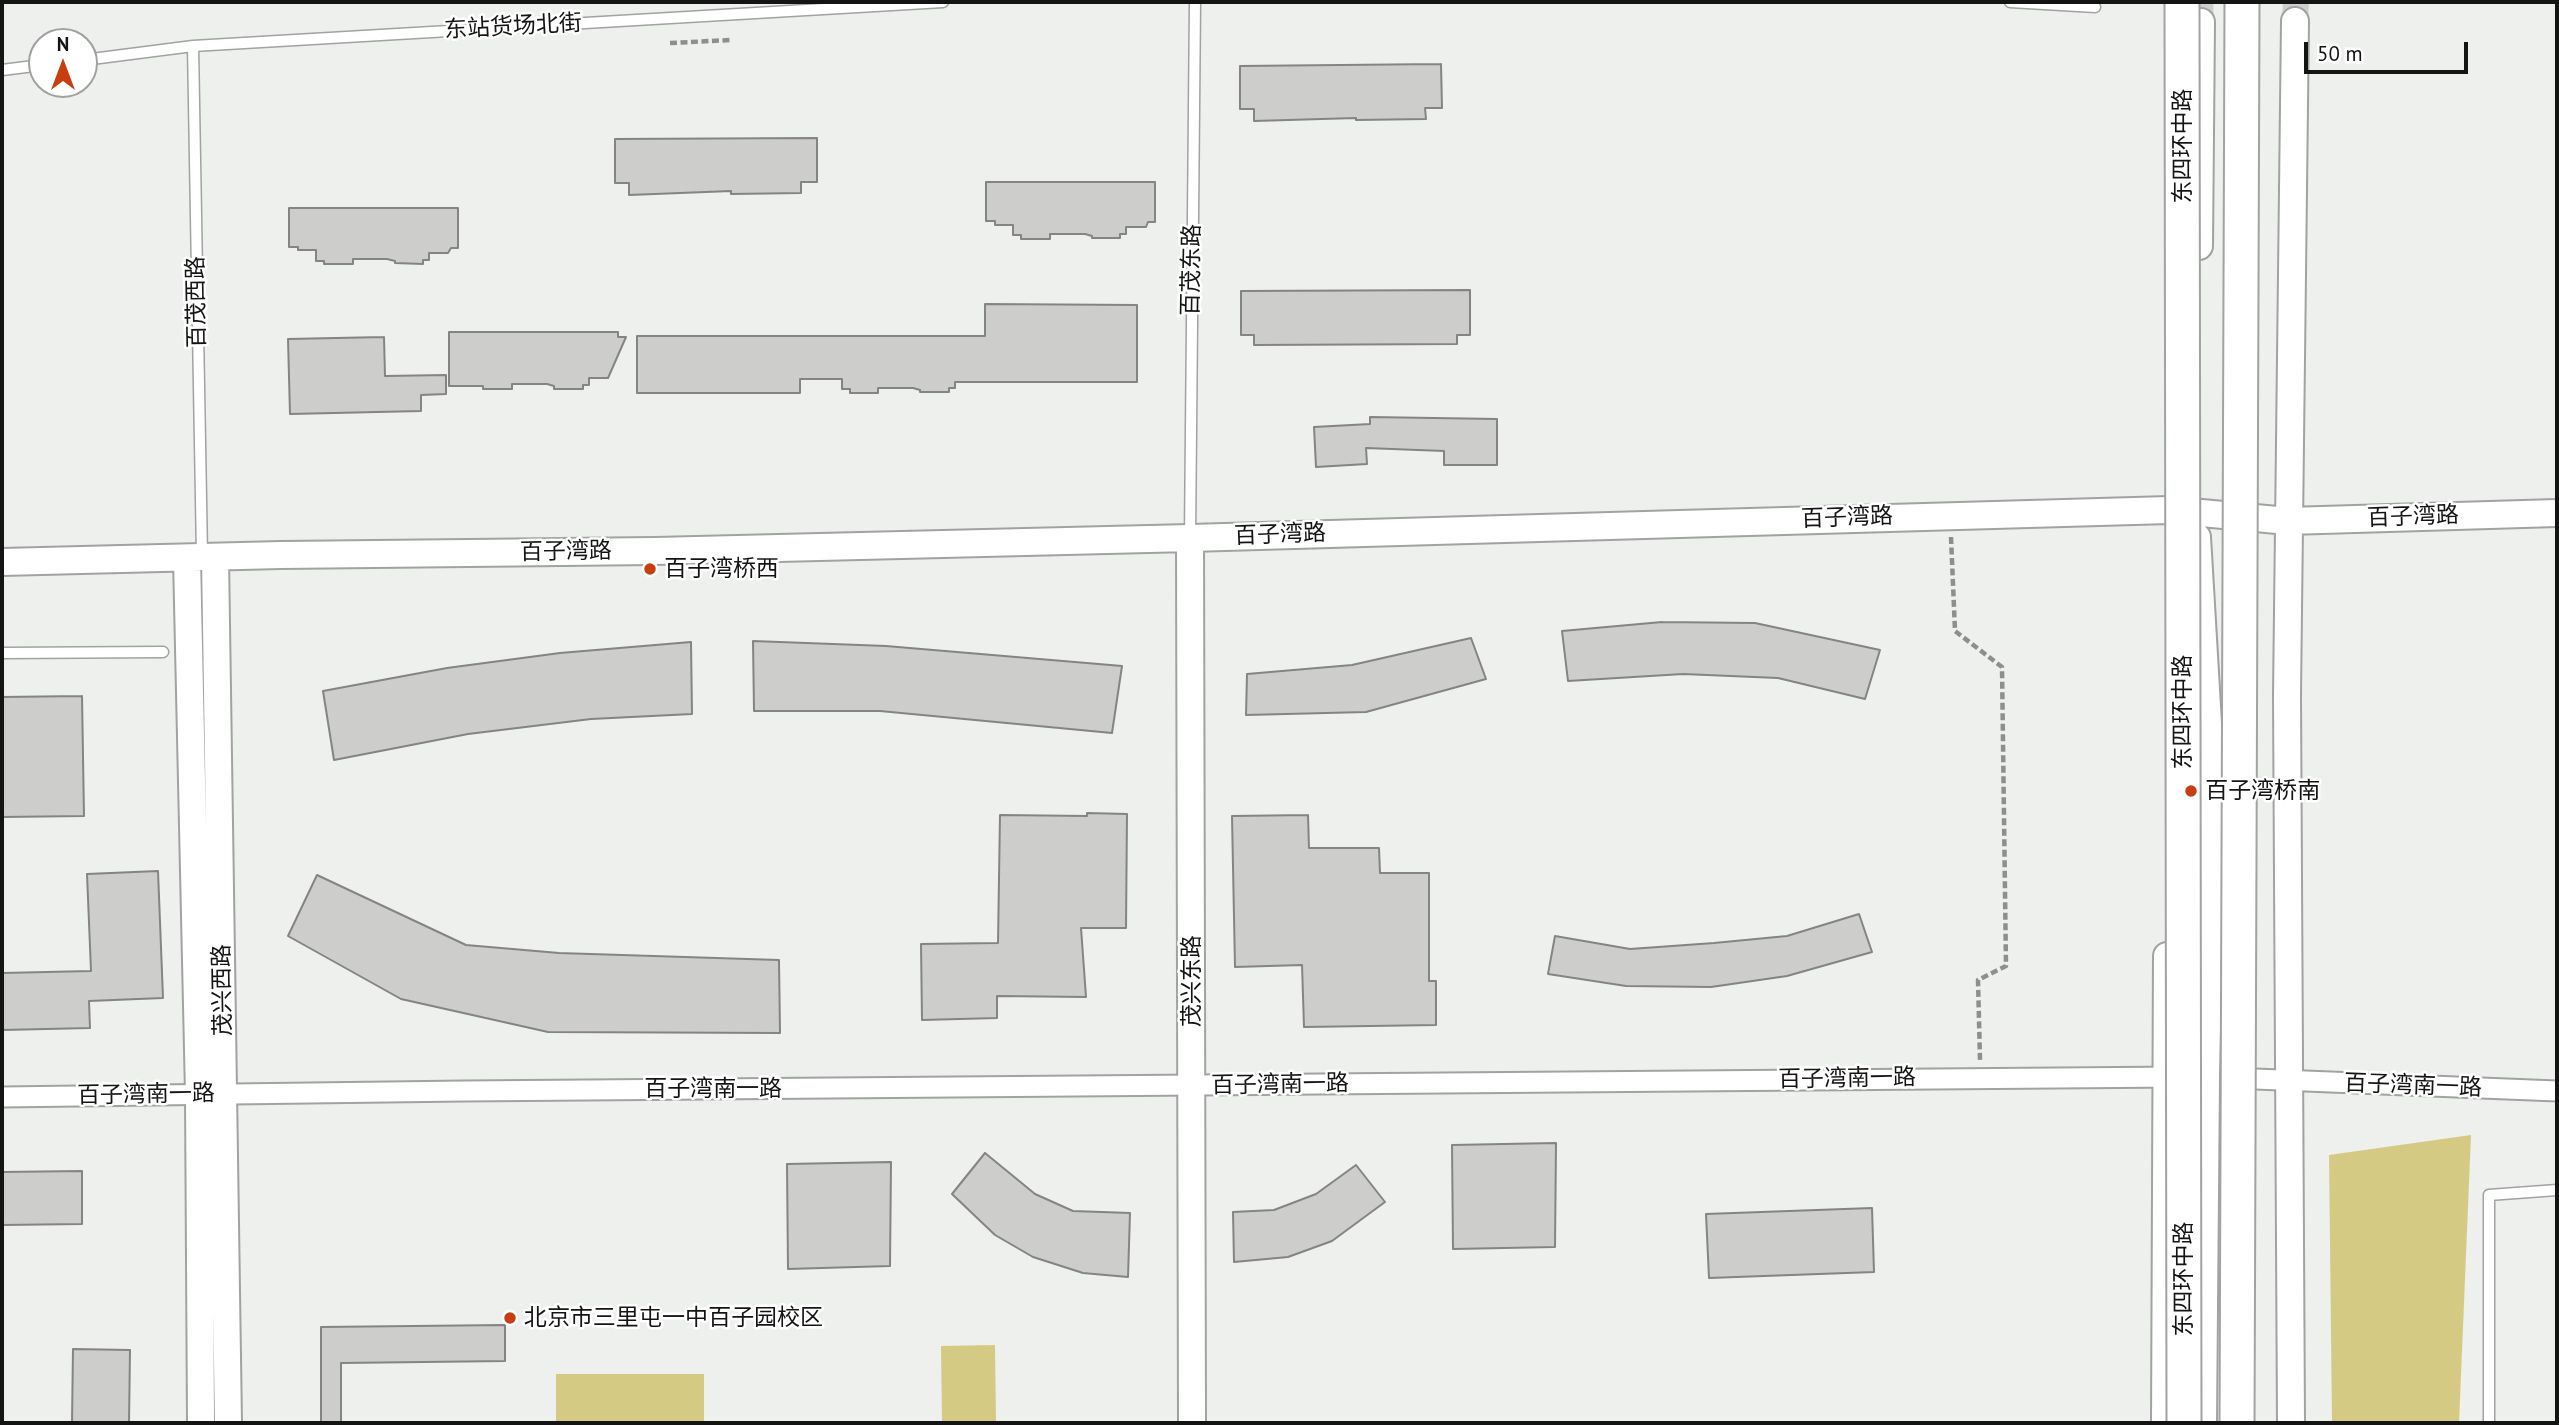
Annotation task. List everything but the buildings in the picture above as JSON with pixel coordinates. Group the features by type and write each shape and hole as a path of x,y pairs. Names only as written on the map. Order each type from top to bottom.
{"highway":[{"path":"2237,1423 2241,12"},
{"name":"东四环中路","path":"2184,1423 2185,15"}],"main road":[{"path":"2241,12 2254,518 2250,816 2253,1078 2252,1423"},
{"name":"东四环中路","path":"2165,1423 2169,510 2185,15"},
{"name":"东四环中路","path":"2185,15 2196,514 2212,791 2203,1423"},
{"path":"2291,1423 2287,709 2295,21"},
{"name":"百子湾路","path":"2,562 655,551 2169,510 2288,521 2557,513"},
{"name":"茂兴东路","path":"1189,538 1192,1423"},
{"name":"茂兴西路","path":"201,557 225,1094 228,1423"},
{"name":"茂兴西路","path":"201,557 201,1423"}],"street":[{"name":"百子湾南一路","path":"2,1097 2166,1077 2253,1078 2290,1082 2557,1091"}],"lane":[{"name":"东站货场北街","path":"98,58 193,46 943,2"},
{"name":"百茂东路","path":"1189,538 1195,2"},
{"path":"2010,2 2095,7"},
{"name":"百茂西路","path":"193,46 201,557"},
{"path":"2,70 28,67"},
{"path":"2,653 163,652"},
{"path":"2489,1423 2489,1195 2557,1190"}],"path":[{"path":"670,43 731,40"},
{"path":"1950,515 1955,631 2002,667 2006,966 1978,980 1980,1078"}],"shaded area":[{"path":"2471,1135 2459,1423 2332,1423 2329,1155"},
{"path":"995,1345 996,1423 942,1423 941,1346"},
{"path":"556,1374 704,1374 704,1423 556,1423"}],"tunnel":[{"path":"2200,2 2201,22"},
{"path":"2295,21 2296,2"}],"place":[{"name":"百子湾桥西","path":"650,569"},
{"name":"百子湾桥南","path":"2191,791"},
{"name":"北京市三里屯一中百子园校区","path":"510,1318"}]}
